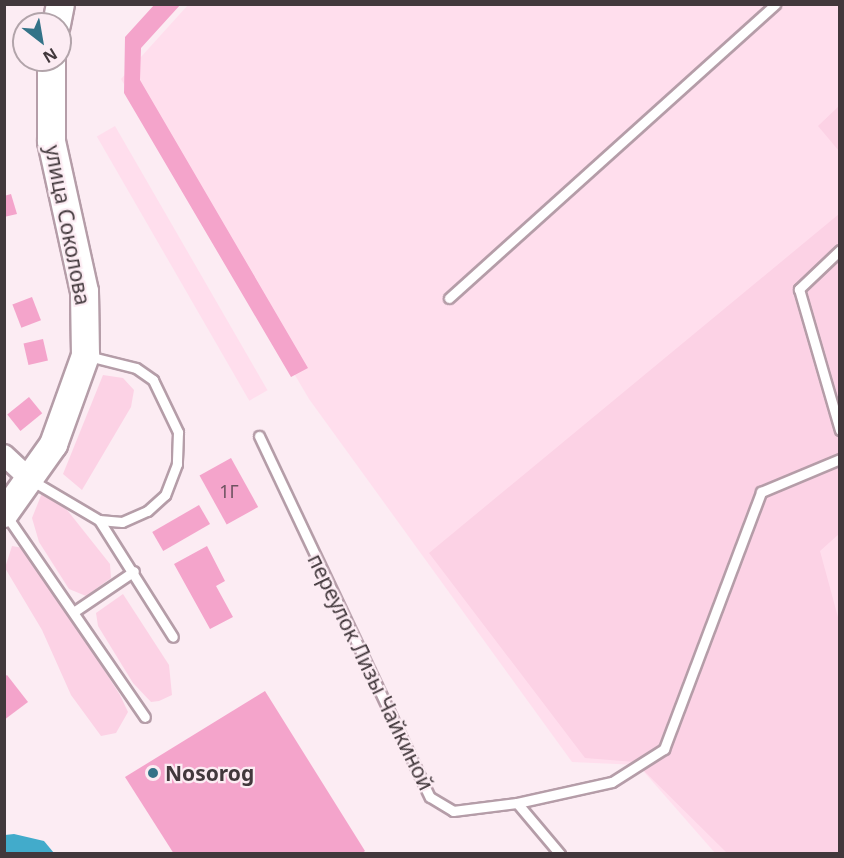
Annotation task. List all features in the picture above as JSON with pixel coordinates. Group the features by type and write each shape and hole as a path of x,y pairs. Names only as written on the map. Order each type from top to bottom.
{"main road":[{"name":"улица Соколова","path":"4,513 32,480 74,394 85,355 84,291 51,141 51,72"}],"street":[{"path":"4,455 32,480"}],"lane":[{"path":"449,298 775,4"},
{"path":"840,250 800,289 840,430"},
{"path":"85,355 136,368 153,380 178,432 177,464 165,495 147,511 122,522 99,520"},
{"name":"переулок Лизы Чайкиной","path":"259,436 430,797 453,811 518,803 612,782 664,749 761,492 840,459"},
{"path":"32,480 99,520 134,571 173,637"},
{"path":"4,513 75,611 145,717"},
{"path":"75,611 134,571"},
{"path":"518,803 560,854"}],"shaded area":[{"path":"188,5 839,5 839,853 715,853 638,765 572,762 309,399 121,79"},
{"path":"839,106 839,151 818,126"},
{"path":"115,126 268,390 249,401 97,136"},
{"path":"839,214 839,534 820,551 839,621 839,853 727,853 635,762 585,758 429,553"},
{"path":"103,375 123,378 134,390 131,407 82,490 63,474"},
{"path":"52,491 110,564 111,578 86,596 69,589 39,542 32,518 42,493"},
{"path":"12,546 23,548 45,577 120,695 128,712 116,733 101,736 71,695 42,630 5,568"},
{"path":"123,594 169,665 172,695 159,701 151,702 133,683 98,626 96,613"}],"water":[{"path":"14,834 44,841 54,853 5,853 5,835"}],"building":[{"path":"155,4 181,4 141,48 140,80 308,368 291,377 124,93 125,37"},
{"path":"11,194 17,214 4,217 4,196"},
{"path":"32,297 41,320 21,328 12,305"},
{"path":"43,339 48,360 28,365 24,343"},
{"path":"29,397 42,413 20,431 7,415"},
{"path":"231,458 258,507 227,524 200,475"},
{"path":"199,505 210,524 163,551 152,532"},
{"path":"207,546 225,581 216,586 233,617 210,629 174,564"},
{"path":"7,675 28,702 4,720 4,677"},
{"path":"265,691 365,851 361,854 174,854 125,777"}],"place":[{"name":"Nosorog","path":"153,773"}]}
